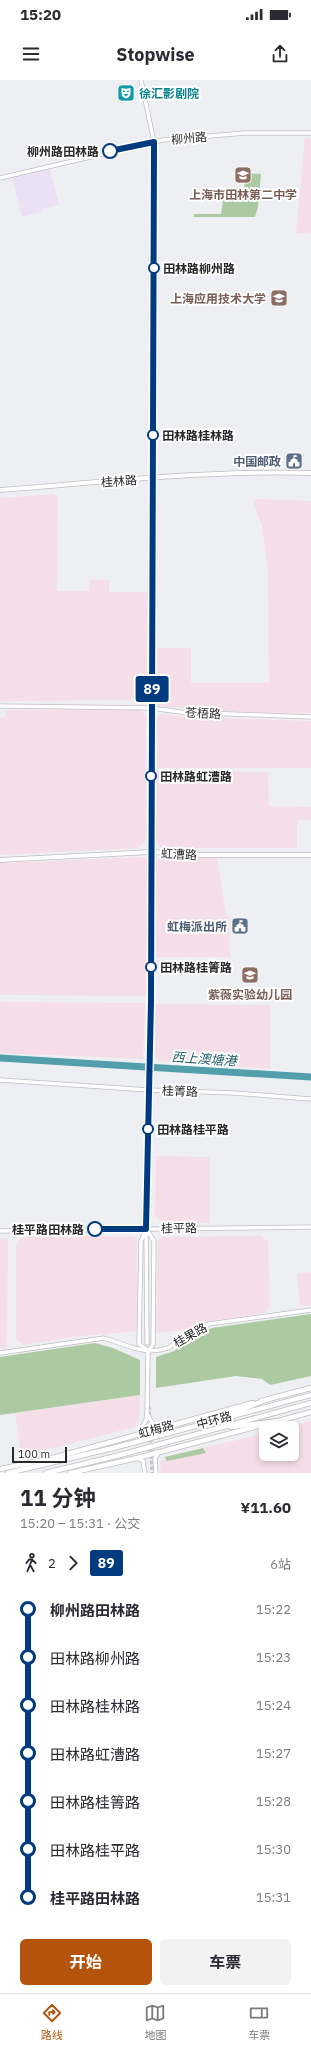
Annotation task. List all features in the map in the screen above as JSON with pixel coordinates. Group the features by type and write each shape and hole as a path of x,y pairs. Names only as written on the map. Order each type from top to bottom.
{"main road":[{"name":"桂林路","path":"0,490 153,478 264,472 311,474"},
{"name":"虹漕路","path":"0,860 151,852 202,855 311,855"},
{"name":"虹梅路","path":"0,1469 48,1459 311,1388"},
{"name":"中环路","path":"8,1473 117,1447 311,1394"},
{"path":"211,1421 263,1401"},
{"name":"中环路","path":"46,1473 120,1455 311,1403"},
{"name":"虹梅路","path":"278,1421 311,1412"},
{"path":"214,1430 259,1424"},
{"name":"虹梅路","path":"70,1473 137,1458 259,1426"}],"street":[{"path":"141,80 154,142 151,852 146,1229 147,1343"},
{"name":"柳州路","path":"0,178 154,142 245,133 311,133"},
{"name":"苍梧路","path":"0,706 151,708 180,712 311,717"},
{"name":"桂箐路","path":"0,1080 149,1090 234,1093 311,1099"},
{"name":"桂平路","path":"0,1231 311,1227"},
{"path":"138,1434 146,1420 148,1351 153,1345 154,1241 146,1229"},
{"path":"146,1229 141,1241 139,1344 148,1351"},
{"name":"桂果路","path":"0,1353 104,1338 148,1351 168,1348 197,1328 209,1324 311,1310"},
{"path":"147,1414 154,1424 162,1427"},
{"path":"156,1473 155,1458 159,1452"},
{"path":"137,1458 143,1460 145,1473"}],"shaded area":[{"path":"305,138 311,139 311,234 296,233"},
{"path":"50,169 59,205 41,209 41,212 22,217 12,178"},
{"path":"54,494 58,497 57,591 89,591 89,580 109,580 109,592 148,592 146,694 143,700 0,701 0,498"},
{"path":"255,499 311,501 311,713 270,713 166,707 156,704 156,648 191,648 191,683 269,683 268,571 262,526 254,504"},
{"path":"7,710 141,710 144,713 146,717 146,837 145,841 138,848 0,855 0,718 6,717"},
{"path":"161,714 185,717 311,721 311,768 155,768 156,719"},
{"path":"156,770 268,772 269,806 311,807 311,820 297,820 297,848 161,848 154,838"},
{"path":"163,856 217,858 226,916 229,916 230,957 155,957 155,868 157,860"},
{"path":"145,857 148,860 147,991 144,996 0,995 0,863"},
{"path":"0,1002 145,1003 143,1059 0,1053"},
{"path":"156,1004 270,1005 270,1069 159,1061 155,1056"},
{"path":"156,1156 210,1157 210,1223 164,1224 155,1215"},
{"path":"261,1236 268,1242 270,1306 265,1313 209,1321 187,1330 156,1333 158,1240 163,1237"},
{"path":"22,1237 135,1237 137,1242 138,1331 71,1337 23,1345 16,1339 16,1244"},
{"path":"0,1239 8,1239 7,1347 0,1348"},
{"path":"311,1272 311,1305 300,1306 297,1274"},
{"path":"140,1395 139,1420 135,1427 21,1456 15,1413"},
{"path":"311,1421 311,1473 161,1473 160,1463 165,1457 259,1435 259,1461 299,1461 299,1424"}],"green space":[{"path":"245,173 261,174 258,207 255,217 194,217 194,214 221,214 223,200 232,192 257,192 244,191"},
{"path":"311,1314 311,1376 270,1385 262,1379 236,1376 156,1388 156,1357 174,1351 195,1335 212,1328"},
{"path":"95,1343 113,1348 140,1360 140,1395 0,1415 0,1357"},
{"path":"203,1448 206,1453 167,1461 165,1457"}],"waterway":[{"name":"西上澳塘港","path":"0,1058 311,1077"}],"tunnel":[{"path":"149,1406 152,1473"}],"bus line":[{"name":"89","path":"95,1229 146,1229 151,1001 151,776 154,527 154,142 110,151"}],"place":[{"name":"徐汇影剧院","path":"126,93"},
{"name":"柳州路田林路","path":"110,151"},
{"name":"上海市田林第二中学","path":"243,175"},
{"name":"田林路柳州路","path":"154,268"},
{"name":"上海应用技术大学","path":"279,298"},
{"name":"田林路桂林路","path":"153,435"},
{"name":"中国邮政","path":"294,461"},
{"name":"田林路虹漕路","path":"151,776"},
{"name":"虹梅派出所","path":"240,926"},
{"name":"田林路桂箐路","path":"151,967"},
{"name":"紫薇实验幼儿园","path":"250,975"},
{"name":"田林路桂平路","path":"148,1129"},
{"name":"桂平路田林路","path":"95,1229"}]}
